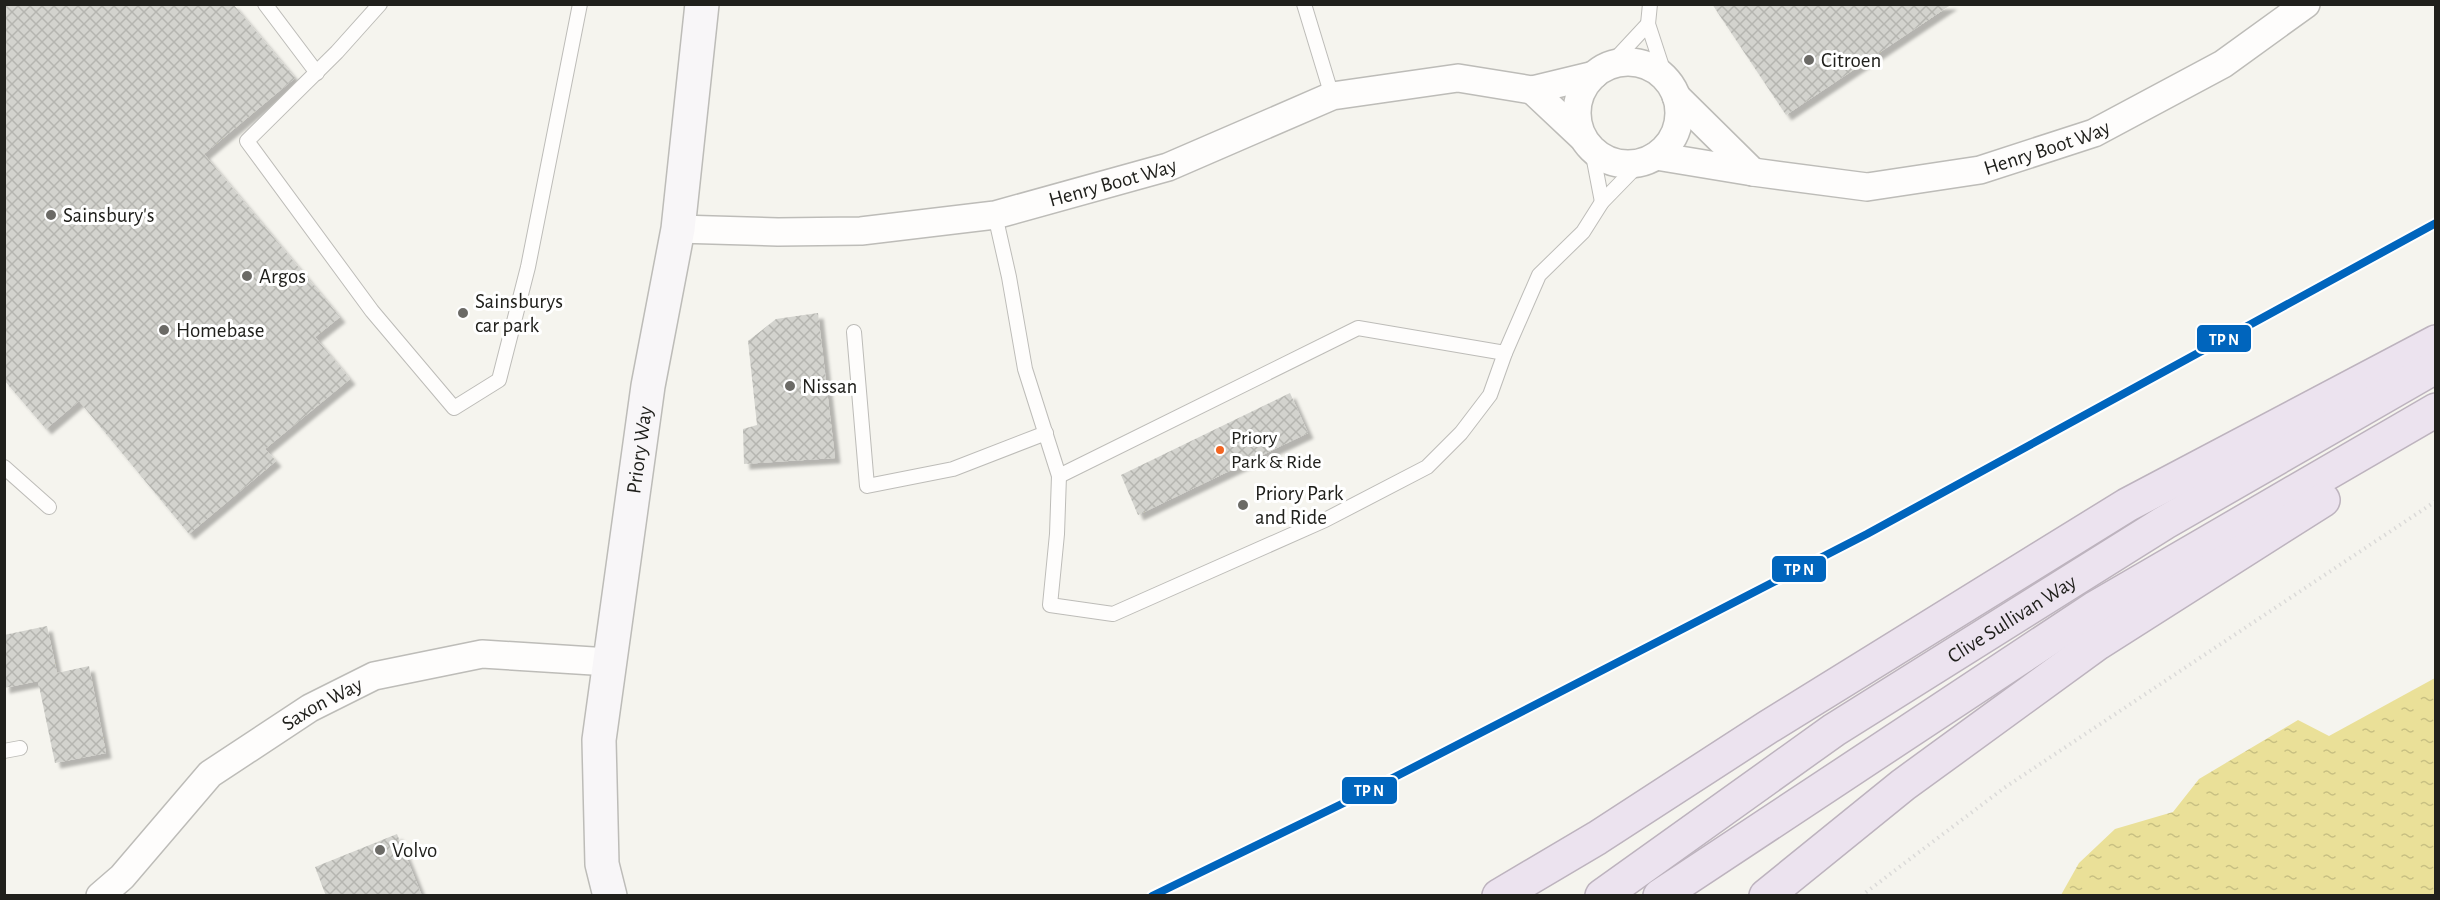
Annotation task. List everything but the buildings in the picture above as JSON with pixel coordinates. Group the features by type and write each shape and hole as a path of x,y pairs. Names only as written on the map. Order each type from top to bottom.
{"highway":[{"path":"1499,896 1597,838 1768,727 2127,505 2436,342"},
{"name":"Clive Sullivan Way","path":"1602,896 1844,724 2164,523 2436,366"},
{"name":"Clive Sullivan Way","path":"1660,896 2095,608 2436,410"},
{"path":"1766,896 1903,785 2098,643 2436,429"}],"street":[{"name":"Priory Way","path":"610,896 602,864 599,741 648,386 678,229 702,4"},
{"name":"Henry Boot Way","path":"1648,159 1867,187 1980,170 2094,134 2223,64 2306,4"},
{"path":"1532,90 1624,63 1640,64 1655,71 1753,172"},
{"path":"1587,144 1577,121 1578,104 1583,88 1601,71"},
{"name":"Henry Boot Way","path":"678,229 778,232 861,231 995,215 1168,166 1332,96 1458,78 1532,90"},
{"path":"1532,90 1587,144 1607,160 1623,165 1648,159 1668,144 1676,129 1679,112 1671,89"},
{"name":"Saxon Way","path":"100,896 122,877 210,774 310,708 374,676 482,654 609,662"}],"lane":[{"path":"265,4 316,73"},
{"path":"380,4 316,73 247,141 372,311 454,408 499,380 528,267 580,4"},
{"path":"1304,4 1332,96"},
{"path":"1650,4 1648,24 1671,89"},
{"path":"1601,71 1648,24"},
{"path":"1587,144 1602,202"},
{"path":"995,215 1009,277 1025,369 1059,476 1057,534 1050,605 1113,614 1325,519 1427,467 1461,433 1491,395 1505,352 1539,275 1583,232 1602,202 1648,159"},
{"path":"1059,476 1358,328 1505,352"},
{"path":"854,332 867,486 953,470 1046,434"},
{"path":"4,467 49,507"},
{"path":"4,751 20,748"}],"path":[{"path":"1861,896 2004,788 2436,501"}],"water":[{"path":"2435,678 2435,895 2061,895 2079,863 2115,829 2173,812 2199,779 2298,720 2329,736"}],"transit line":[{"path":"1152,896 1352,799 1867,534 2436,223"}],"place":[{"name":"Citroen","path":"1809,60"},
{"name":"Sainsbury's","path":"51,215"},
{"name":"Argos","path":"247,276"},
{"name":"Sainsburys car park","path":"463,313"},
{"name":"Homebase","path":"164,330"},
{"name":"Nissan","path":"790,386"},
{"name":"Priory Park & Ride","path":"1220,450"},
{"name":"Priory Park and Ride","path":"1243,505"},
{"name":"Volvo","path":"380,850"}]}
